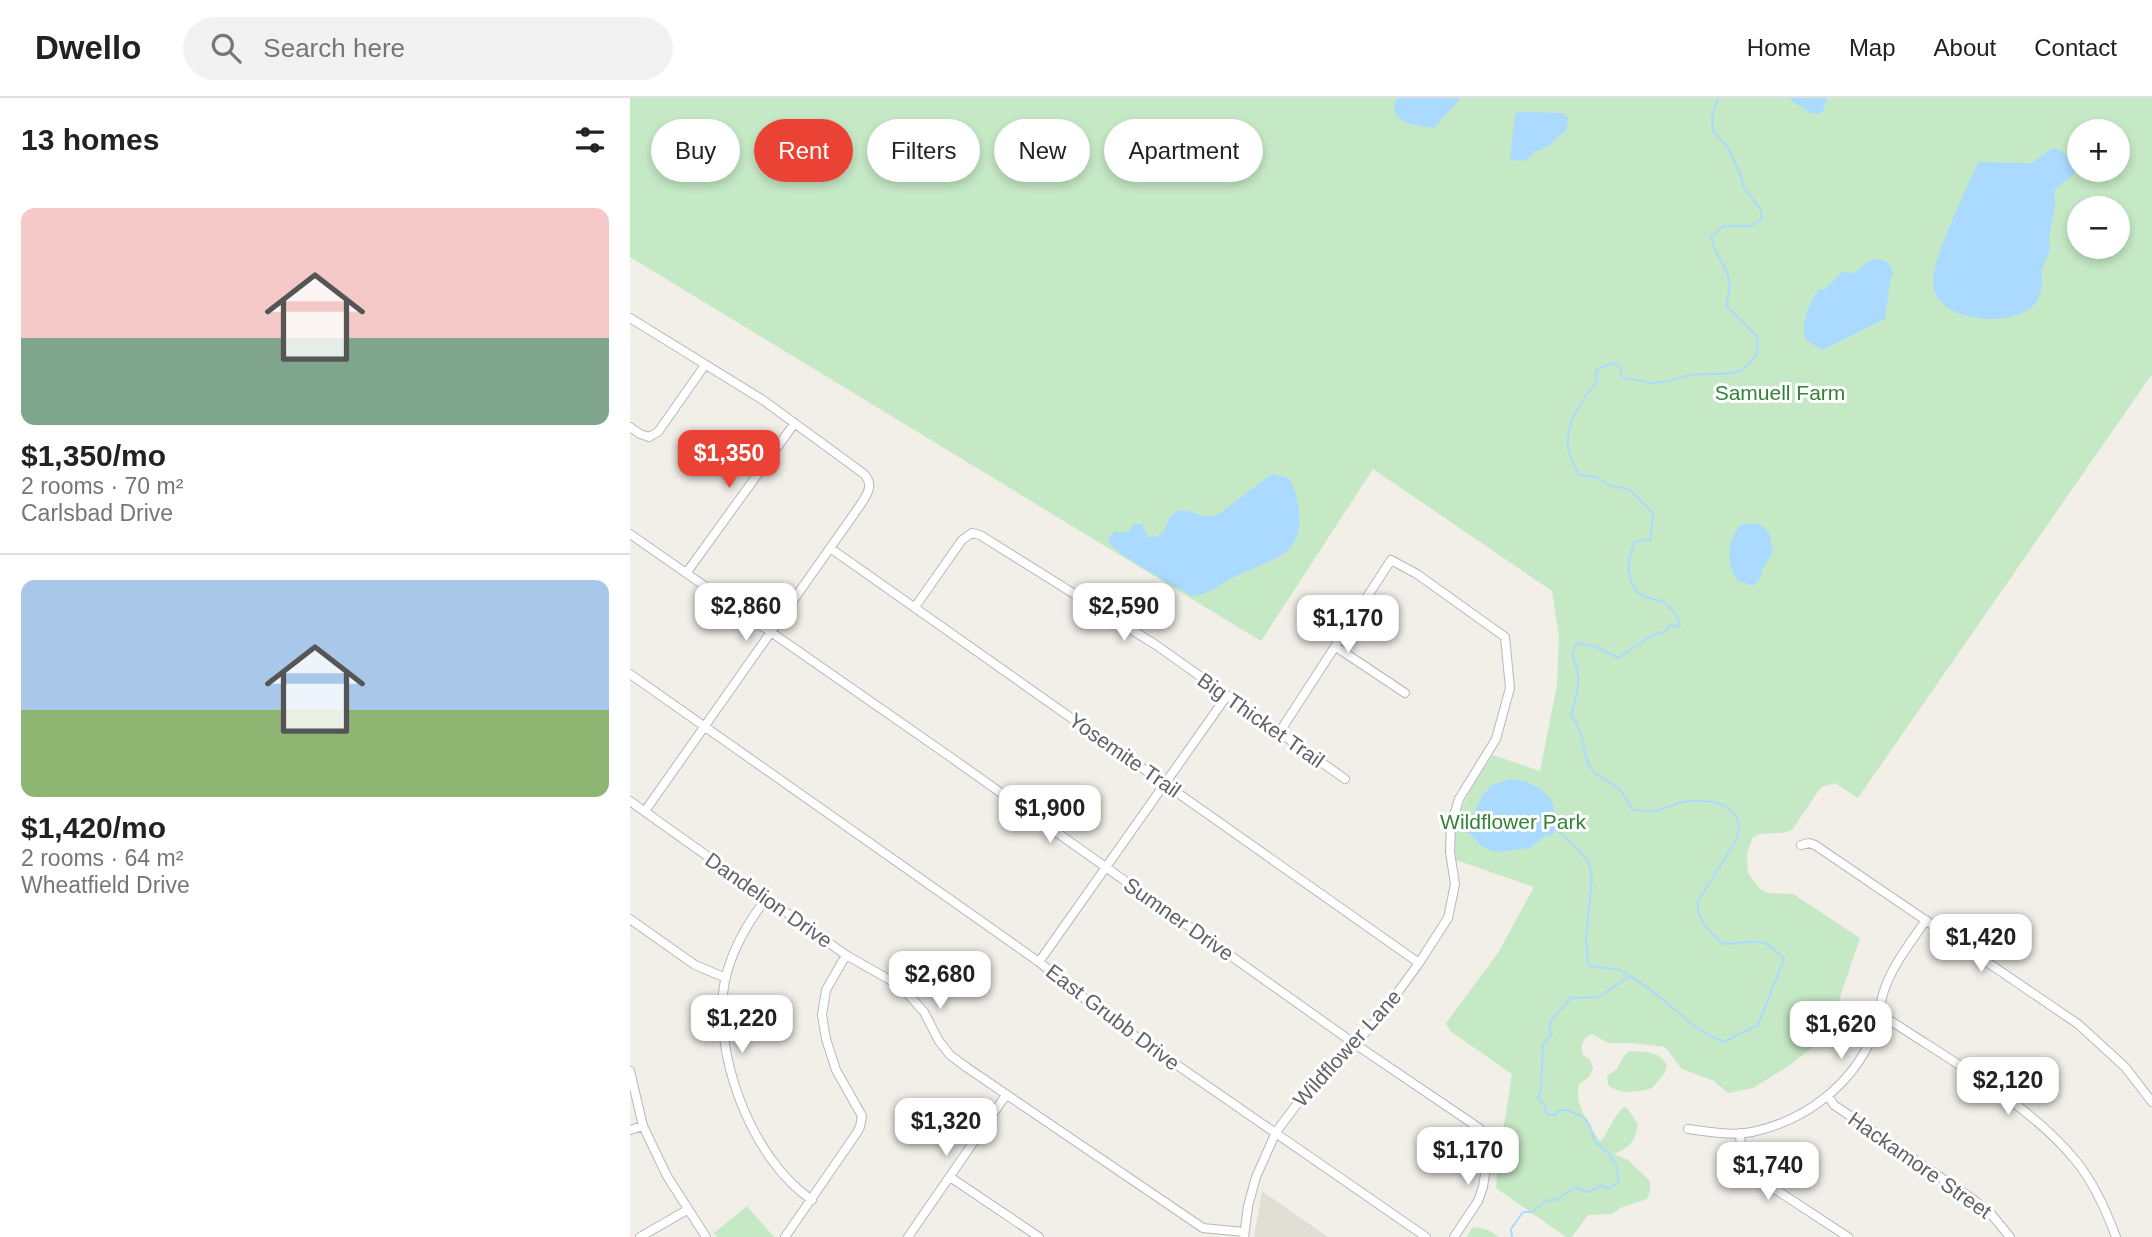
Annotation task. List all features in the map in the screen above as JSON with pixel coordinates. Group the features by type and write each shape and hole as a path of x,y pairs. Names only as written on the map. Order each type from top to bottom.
{"street":[{"path":"630,318 763,400 864,474 870,484 861,504 645,811"},
{"path":"630,427 649,437 658,432 705,365"},
{"path":"687,572 794,424"},
{"name":"Big Thicket Trail","path":"915,607 962,540 972,533 980,535 1156,645 1345,779"},
{"name":"Sumner Drive","path":"630,534 1486,1135 1489,1149 1483,1187 1478,1201 1454,1237"},
{"name":"Yosemite Trail","path":"830,548 1419,963"},
{"name":"Wildflower Lane","path":"1244,1234 1256,1177 1276,1132 1312,1084 1355,1044 1382,1014 1448,918 1455,884 1450,852 1451,826 1459,799 1496,739 1510,688 1505,637 1417,575 1391,560 1336,647"},
{"path":"1279,733 1336,647 1405,693"},
{"name":"East Grubb Drive","path":"630,674 1039,962 1110,1018 1426,1237"},
{"path":"1039,962 1226,697"},
{"name":"Dandelion Drive","path":"630,801 846,955 907,993 923,1012 950,1055 1006,1095 1203,1228 1244,1234"},
{"path":"1801,845 1815,845 2078,1024 2125,1067 2152,1102"},
{"path":"766,899 744,930 726,978 724,1040 744,1111 771,1159 800,1191 812,1200"},
{"path":"630,919 695,965 726,978"},
{"path":"1688,1129 1752,1132 1801,1115 1828,1096 1860,1060 1879,1017 1883,992 1890,975 1926,920"},
{"path":"785,1237 856,1134 862,1120 833,1062 822,1014 826,990 846,955"},
{"path":"1879,1017 1902,1028 2048,1130 2076,1160 2088,1178 2109,1217 2116,1237"},
{"path":"630,1070 643,1126 667,1176 706,1237"},
{"path":"908,1237 1006,1095"},
{"name":"Hackamore Street","path":"1828,1096 1834,1105 1974,1200 1992,1215 2010,1237"},
{"path":"630,1130 643,1126"},
{"path":"1740,1133 1741,1151 1760,1180 1848,1237"},
{"path":"950,1177 1039,1237"},
{"path":"640,1237 687,1210"}],"shaded area":[{"path":"1262,1191 1328,1237 1254,1237"}],"green space":[{"name":"Samuell Farm","path":"630,98 2152,98 2152,374 1858,798 1835,783 1821,787 1792,830 1753,837 1747,853 1748,873 1760,889 1768,893 1793,894 1860,938 1830,1027 1816,1044 1790,1065 1753,1088 1728,1093 1714,1081 1682,1069 1665,1047 1608,1043 1592,1034 1584,1039 1581,1048 1583,1055 1590,1060 1593,1068 1589,1077 1579,1084 1578,1099 1583,1114 1600,1141 1620,1111 1624,1107 1628,1109 1638,1124 1635,1135 1628,1146 1614,1154 1628,1160 1650,1181 1647,1199 1620,1208 1612,1214 1588,1215 1572,1237 1566,1237 1496,1188 1512,1074 1450,1031 1446,1023 1498,953 1534,887 1456,860 1455,844 1456,829 1464,804 1493,755 1540,771 1557,685 1559,637 1552,591 1373,469 1261,641 630,257"},
{"path":"1629,1051 1655,1054 1664,1060 1667,1065 1664,1074 1652,1088 1623,1091 1608,1085 1607,1076 1617,1069"},
{"path":"747,1206 774,1237 717,1237 714,1233"},
{"path":"1477,1227 1499,1237 1467,1237 1472,1228"}],"water":[{"path":"1397,98 1460,99 1434,128 1405,122 1399,118 1394,107"},
{"path":"1788,98 1827,98 1823,111 1818,114 1810,113"},
{"path":"1563,113 1568,118 1566,131 1550,146 1535,150 1522,161 1510,159 1515,114"},
{"path":"2051,149 2058,149 2067,156 2067,180 2055,190 2050,248 2042,271 2042,286 2035,304 2024,312 2009,317 1975,318 1959,314 1936,296 1933,282 1945,239 1978,162 2032,163"},
{"path":"1872,259 1884,260 1890,265 1893,274 1885,319 1825,349 1820,349 1806,340 1805,321 1819,289 1824,290 1842,272 1854,273"},
{"path":"1272,474 1289,478 1297,498 1300,520 1295,540 1280,556 1207,592 1192,596 1132,561 1108,541 1114,532 1129,532 1133,524 1142,524 1148,537 1156,537 1164,531 1170,517 1179,511 1205,516 1217,515"},
{"path":"1741,524 1759,524 1769,533 1773,552 1761,571 1762,576 1753,586 1738,581 1731,567 1730,545"},
{"path":"1509,779 1523,781 1544,791 1552,803 1557,826 1553,834 1545,836 1530,848 1495,852 1481,846 1465,832 1482,796 1492,785"}],"waterway":[{"path":"1512,1237 1511,1229 1523,1212 1532,1212 1548,1200 1557,1200 1575,1187 1587,1192 1602,1186 1609,1189 1619,1181 1616,1165 1594,1140 1585,1118 1567,1110 1559,1110 1555,1115 1549,1115 1545,1111 1546,1105 1538,1099 1541,1090 1543,1044 1552,1034 1549,1027 1552,1019 1571,998 1599,997 1629,976 1642,983 1698,1028 1723,1042 1758,1025 1784,959 1763,942 1723,944 1713,935 1699,914 1698,901 1737,839 1739,826 1736,816 1720,804 1698,801 1655,811 1633,810 1623,793 1590,767 1579,728 1571,715 1578,685 1573,657 1577,643 1594,646 1618,658 1651,636 1666,631 1669,626 1680,627 1676,615 1668,605 1645,597 1638,592 1630,579 1632,549 1635,542 1651,539 1653,513 1630,490 1609,485 1597,477 1579,475 1570,455 1569,430 1581,404 1597,381 1596,370 1613,363 1620,367 1621,375 1626,379 1652,383 1690,375 1726,374 1749,364 1758,348 1756,335 1726,306 1729,293 1728,275 1711,237 1723,226 1751,226 1762,219 1760,208 1744,188 1728,148 1713,131 1712,117 1718,98"},
{"path":"1556,829 1588,861 1592,877 1586,939 1588,963 1591,966 1620,970 1628,975"}],"park label":[{"name":"Wildflower Park","path":"1513,821"}]}
